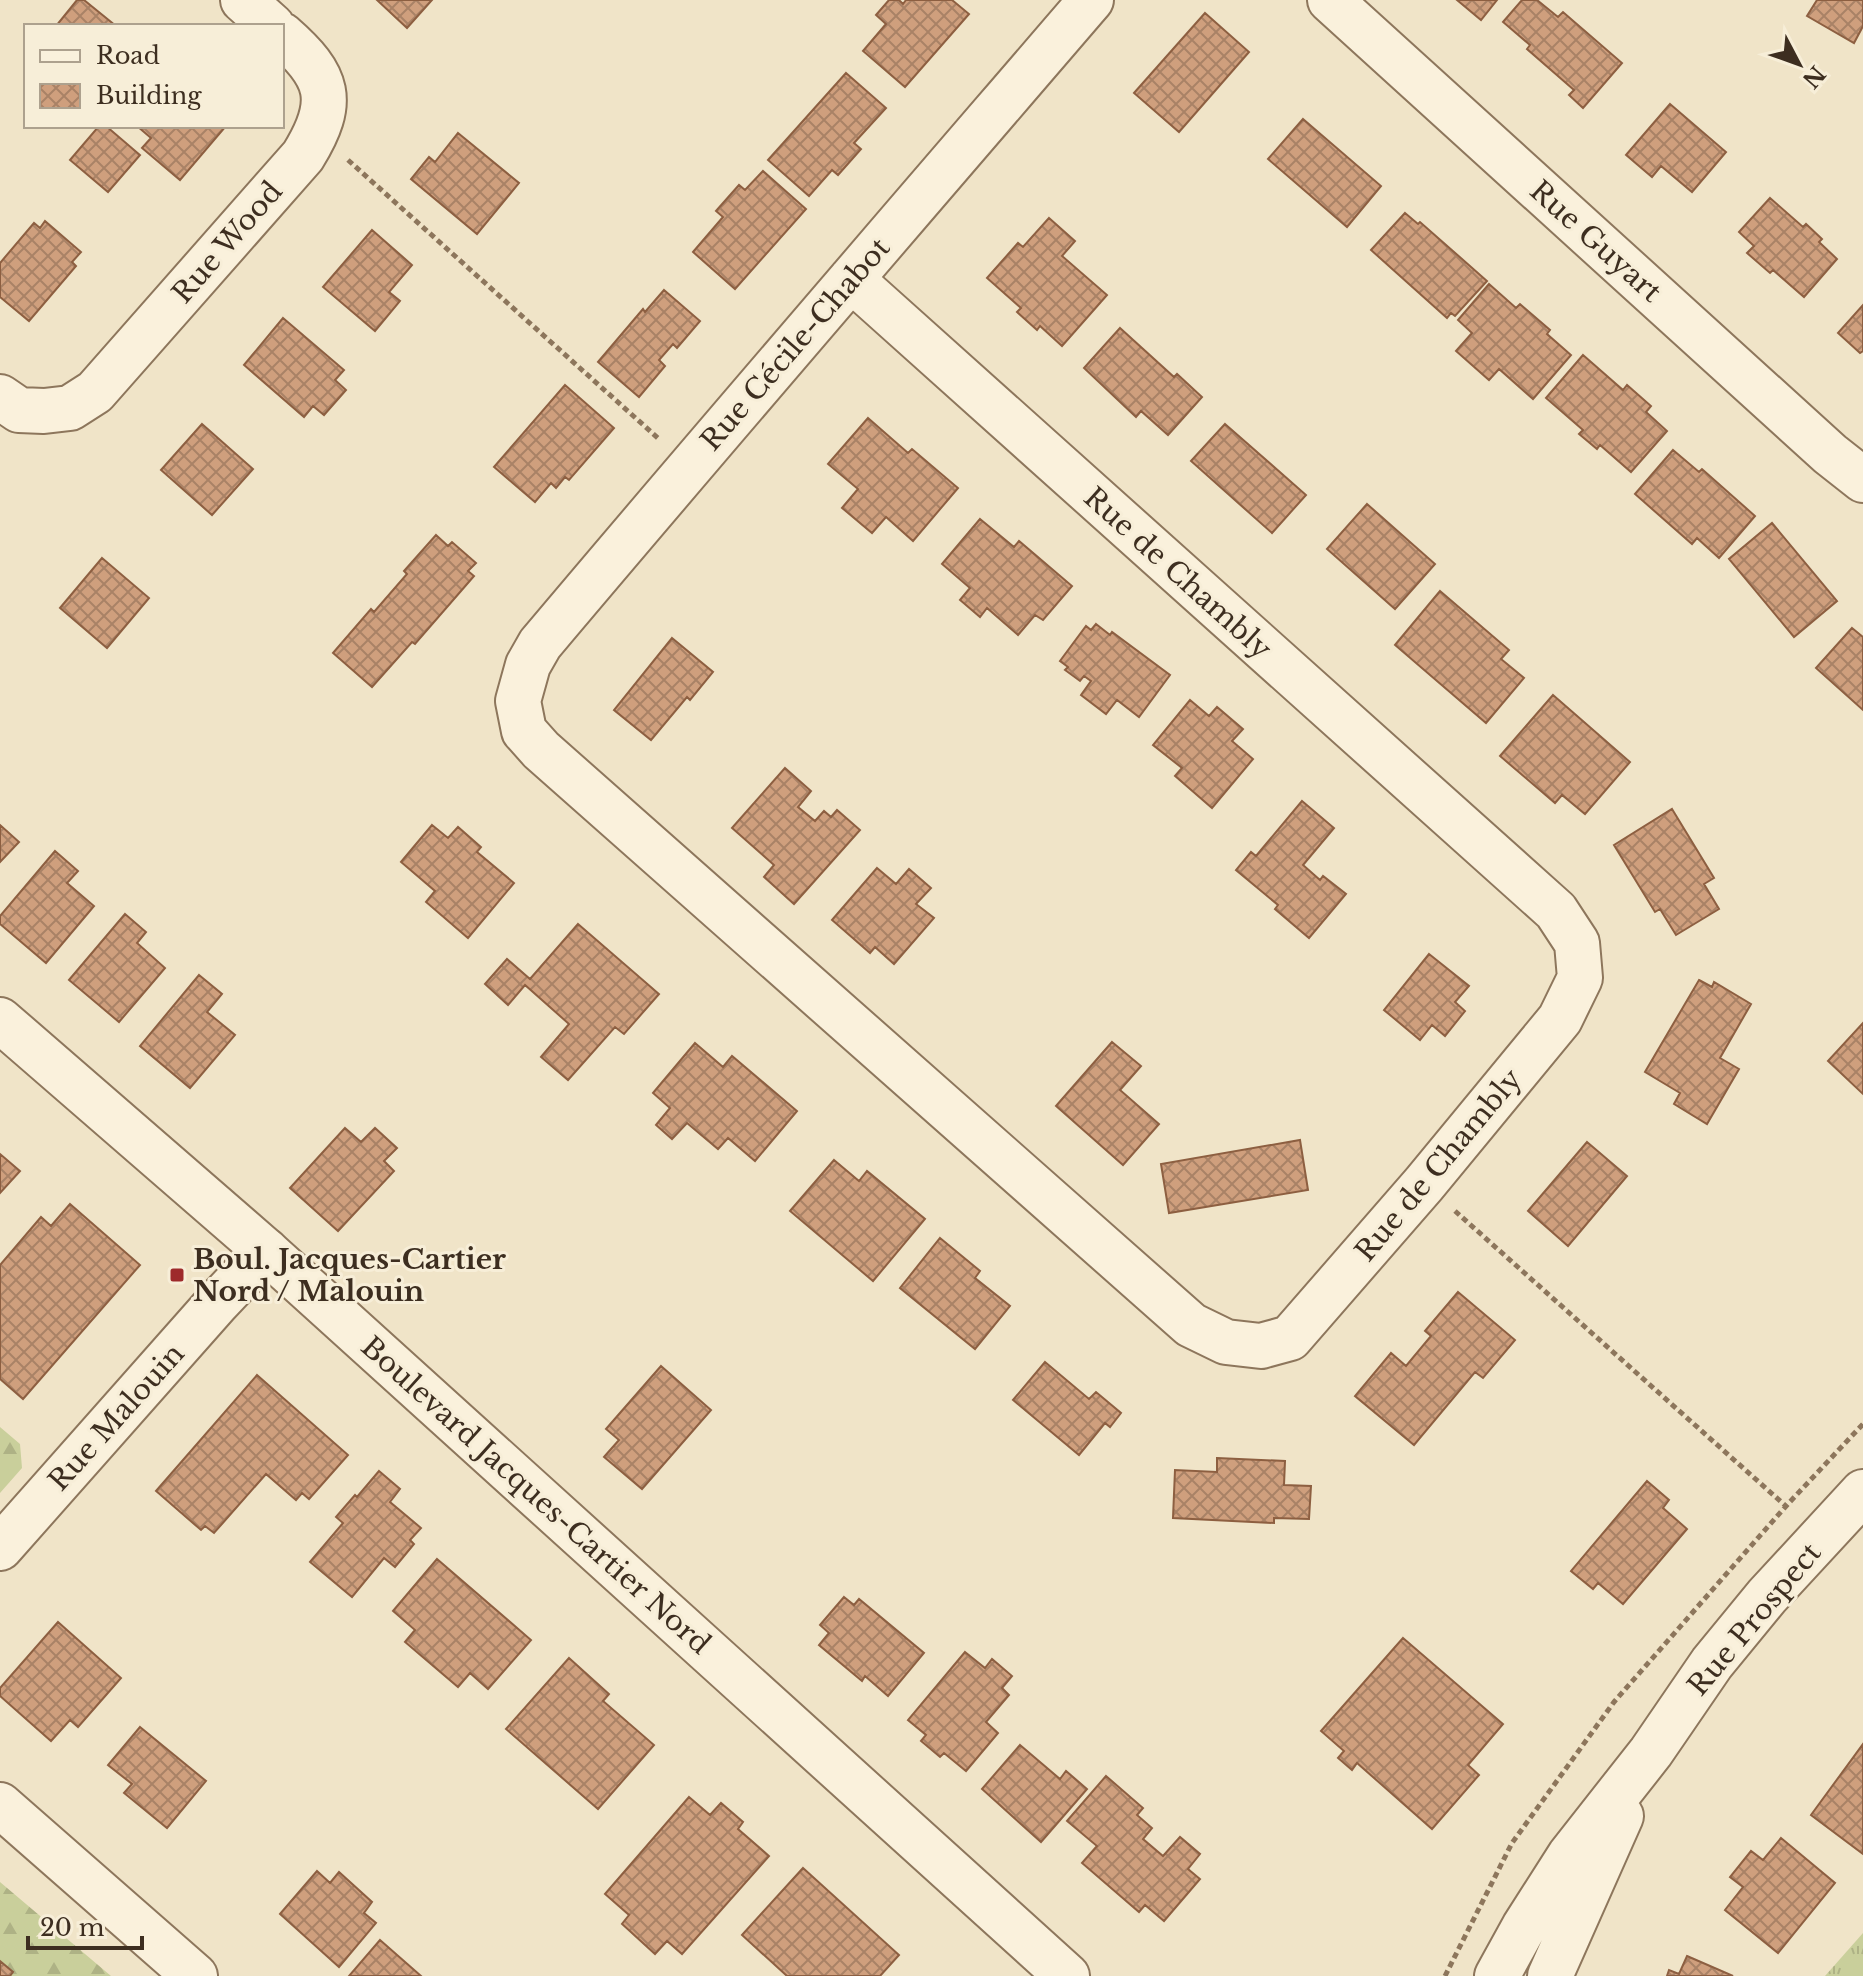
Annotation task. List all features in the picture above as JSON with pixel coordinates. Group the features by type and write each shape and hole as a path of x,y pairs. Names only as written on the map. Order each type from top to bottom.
{"street":[{"path":"243,0 270,24"},
{"name":"Rue Cécile-Chabot","path":"518,701 528,665 540,644 1091,0"},
{"name":"Rue Guyart","path":"1330,0 1863,480"},
{"name":"Rue Wood","path":"0,397 19,410 44,411 70,408 95,392 303,156 318,133 325,106 320,78 304,55 284,37"},
{"name":"Rue de Chambly","path":"518,701 524,731 541,750 1191,1325 1226,1342 1261,1346 1290,1338 1424,1184 1560,1019 1580,978 1577,943 1556,911 851,279"},
{"name":"Boulevard Jacques-Cartier Nord","path":"0,1020 266,1251 1067,1976"},
{"name":"Rue Malouin","path":"0,1548 266,1251"},
{"name":"Rue Prospect","path":"1497,1976 1570,1855 1651,1752 1712,1663 1767,1596 1863,1492"},
{"name":"Rue Prospect","path":"1550,1976 1651,1752"},
{"path":"0,1805 195,1976"}],"path":[{"path":"318,133 690,466"},
{"path":"1424,1184 1822,1538"},
{"path":"1445,1976 1512,1843 1614,1702 1786,1506 1863,1424"}],"green space":[{"path":"0,1427 20,1444 22,1468 0,1493"},
{"path":"0,1882 111,1976 0,1976"},
{"path":"1863,1933 1863,1976 1825,1976"}],"building":[{"path":"77,0 84,0 114,24 58,24"},
{"path":"377,0 432,0 407,28"},
{"path":"889,0 899,0 903,4 906,0 952,0 969,14 905,87 863,51 886,24 876,15"},
{"path":"1457,0 1497,0 1481,20"},
{"path":"1522,0 1537,0 1558,17 1563,12 1622,63 1583,108 1569,95 1574,90 1527,49 1530,45 1503,22"},
{"path":"1817,0 1863,0 1863,26 1854,43 1807,16"},
{"path":"1205,13 1249,52 1179,132 1134,93"},
{"path":"846,73 886,108 854,143 861,149 838,175 832,170 809,196 768,160"},
{"path":"1670,104 1726,152 1692,192 1661,166 1652,177 1626,155"},
{"path":"1303,119 1381,186 1347,227 1268,159"},
{"path":"97,128 108,128 140,155 108,192 70,160"},
{"path":"139,128 224,128 180,180 142,148 151,138"},
{"path":"458,133 519,183 477,234 411,179 429,157 435,162"},
{"path":"763,171 806,209 735,289 693,252 723,217 716,211 739,185 745,190"},
{"path":"1770,198 1803,227 1806,224 1837,259 1804,297 1773,270 1770,273 1747,253 1754,246 1739,232"},
{"path":"1405,213 1418,224 1420,222 1487,281 1455,316 1451,313 1447,318 1371,250"},
{"path":"1049,218 1075,241 1062,256 1107,295 1062,346 1040,326 1037,330 1017,312 1021,308 987,278 1018,243 1023,247"},
{"path":"45,221 81,252 72,262 76,266 29,321 0,297 0,263 34,223 40,228"},
{"path":"372,230 412,265 389,292 400,301 375,331 323,287"},
{"path":"1489,284 1516,308 1520,304 1550,330 1547,334 1571,355 1533,399 1499,369 1489,380 1456,351 1472,333 1458,320"},
{"path":"664,290 700,321 677,348 673,344 659,360 665,366 639,397 598,362 643,309 645,312"},
{"path":"1863,305 1863,351 1860,353 1838,333"},
{"path":"283,318 344,370 335,380 346,390 324,415 313,406 304,417 244,365"},
{"path":"1120,328 1174,377 1177,374 1202,397 1168,435 1141,411 1136,417 1084,368"},
{"path":"1583,355 1623,390 1627,385 1651,406 1646,412 1667,431 1631,472 1600,445 1597,449 1579,434 1583,430 1546,398"},
{"path":"565,385 614,428 569,480 565,477 556,488 551,483 535,502 494,467"},
{"path":"868,418 908,453 912,449 958,488 913,541 886,517 872,533 842,508 858,489 828,464"},
{"path":"202,424 253,469 212,515 161,470"},
{"path":"1225,424 1306,495 1272,533 1191,461"},
{"path":"1673,450 1699,472 1702,469 1755,516 1719,558 1697,538 1692,544 1635,494"},
{"path":"1367,504 1435,564 1395,609 1327,549"},
{"path":"980,519 1014,547 1019,541 1072,586 1043,620 1035,615 1018,635 987,608 980,617 960,600 970,588 942,564"},
{"path":"1772,523 1837,601 1794,637 1729,559"},
{"path":"436,535 448,546 452,542 476,563 468,571 474,576 415,644 412,642 372,687 333,653 371,609 374,612"},
{"path":"102,558 149,598 107,648 60,608"},
{"path":"1440,591 1509,650 1501,659 1524,678 1486,723 1395,645"},
{"path":"1096,624 1110,635 1112,632 1170,675 1139,717 1117,700 1106,714 1081,695 1091,681 1084,676 1080,681 1065,670 1068,667 1060,661 1086,626 1091,630"},
{"path":"1852,628 1863,637 1863,710 1816,668"},
{"path":"672,638 713,672 651,740 614,710"},
{"path":"1553,695 1630,762 1585,814 1562,795 1555,803 1500,756"},
{"path":"1190,700 1209,716 1217,707 1243,729 1232,741 1253,759 1212,808 1175,776 1182,768 1153,745"},
{"path":"785,768 811,791 798,807 815,821 824,811 831,817 837,810 860,830 794,904 764,877 774,865 732,828"},
{"path":"1302,801 1334,828 1303,865 1320,880 1323,876 1346,894 1309,938 1275,909 1278,905 1236,870 1251,852 1256,856"},
{"path":"1672,809 1714,878 1704,884 1719,909 1676,935 1660,909 1655,912 1614,845"},
{"path":"0,825 19,842 0,862"},
{"path":"432,825 448,838 458,827 481,847 477,852 514,883 468,938 426,902 435,891 401,862"},
{"path":"55,851 78,871 67,883 94,906 46,963 0,924 0,916"},
{"path":"877,868 896,884 909,869 931,888 916,904 934,918 894,964 875,947 870,953 832,920"},
{"path":"125,914 146,932 137,943 165,968 119,1022 69,980"},
{"path":"578,924 659,994 624,1034 615,1027 568,1080 541,1057 569,1024 525,985 508,1005 485,984 507,959 530,979"},
{"path":"1429,954 1469,986 1455,1002 1465,1011 1445,1036 1432,1025 1420,1040 1384,1010"},
{"path":"199,975 222,994 207,1012 235,1035 190,1088 140,1046"},
{"path":"1699,980 1712,987 1714,982 1751,1004 1720,1058 1739,1069 1707,1124 1674,1104 1680,1093 1645,1072"},
{"path":"1863,1023 1863,1094 1828,1061"},
{"path":"1112,1042 1141,1066 1120,1090 1159,1124 1123,1165 1056,1106"},
{"path":"695,1043 723,1067 732,1056 797,1111 755,1161 728,1138 718,1149 687,1123 672,1139 656,1125 670,1108 653,1093"},
{"path":"345,1128 361,1142 375,1128 397,1148 384,1161 394,1171 338,1231 290,1188"},
{"path":"1300,1140 1308,1190 1169,1213 1161,1164"},
{"path":"1587,1142 1627,1176 1568,1246 1528,1211"},
{"path":"0,1154 20,1171 0,1193"},
{"path":"834,1160 859,1181 867,1171 925,1219 873,1281 790,1211"},
{"path":"70,1204 140,1265 23,1399 0,1379 0,1265 41,1217 51,1226"},
{"path":"940,1238 980,1271 975,1278 1010,1306 975,1349 900,1288"},
{"path":"1458,1292 1515,1340 1483,1378 1475,1372 1414,1445 1355,1396 1391,1353 1406,1366 1431,1336 1425,1331"},
{"path":"1045,1362 1089,1399 1096,1392 1121,1413 1110,1427 1105,1423 1079,1455 1013,1400"},
{"path":"661,1366 711,1410 642,1489 604,1457 619,1440 606,1429"},
{"path":"257,1375 348,1455 309,1499 302,1493 296,1500 266,1474 214,1533 205,1526 201,1530 156,1491"},
{"path":"1217,1458 1285,1461 1284,1485 1311,1486 1309,1519 1274,1518 1274,1523 1173,1518 1175,1470 1217,1472"},
{"path":"379,1471 400,1489 390,1502 421,1528 410,1540 414,1544 395,1567 384,1558 352,1597 310,1562 343,1523 336,1517"},
{"path":"1647,1481 1669,1500 1663,1508 1687,1529 1623,1604 1598,1583 1593,1589 1571,1571"},
{"path":"437,1559 531,1640 488,1689 470,1673 458,1687 405,1642 415,1630 393,1611"},
{"path":"844,1597 854,1605 859,1599 924,1653 888,1696 865,1676 862,1681 819,1645 829,1633 820,1625"},
{"path":"58,1622 121,1678 78,1727 70,1720 51,1741 0,1696 0,1688"},
{"path":"1403,1638 1503,1724 1468,1765 1479,1775 1432,1829 1357,1763 1352,1770 1338,1758 1344,1751 1321,1731"},
{"path":"965,1652 985,1668 992,1659 1012,1676 1002,1688 1009,1695 986,1722 998,1733 966,1771 944,1753 940,1757 921,1741 926,1735 908,1720"},
{"path":"569,1658 609,1694 603,1701 654,1745 598,1809 506,1729"},
{"path":"140,1727 206,1781 167,1828 124,1793 132,1784 108,1765"},
{"path":"1863,1744 1863,1854 1811,1815"},
{"path":"1020,1745 1060,1779 1066,1771 1087,1789 1041,1842 982,1789"},
{"path":"1106,1776 1143,1808 1137,1815 1152,1828 1143,1839 1163,1856 1180,1837 1200,1854 1188,1869 1200,1879 1164,1921 1145,1905 1139,1912 1082,1863 1097,1846 1067,1821"},
{"path":"689,1797 710,1815 721,1803 743,1822 738,1829 769,1856 682,1954 667,1941 655,1954 622,1924 629,1915 605,1894"},
{"path":"1781,1838 1835,1883 1778,1953 1725,1910 1743,1887 1730,1877 1751,1851 1763,1860"},
{"path":"803,1868 899,1955 880,1976 787,1976 742,1935"},
{"path":"317,1871 330,1883 339,1872 372,1902 364,1913 376,1923 339,1967 280,1914"},
{"path":"380,1940 421,1976 349,1976"},
{"path":"1687,1956 1733,1976 1667,1976 1669,1970 1679,1974"},
{"path":"0,1961 13,1972 10,1976 0,1976"}],"place":[{"name":"Boul. Jacques-Cartier Nord / Malouin","path":"177,1275"}]}
